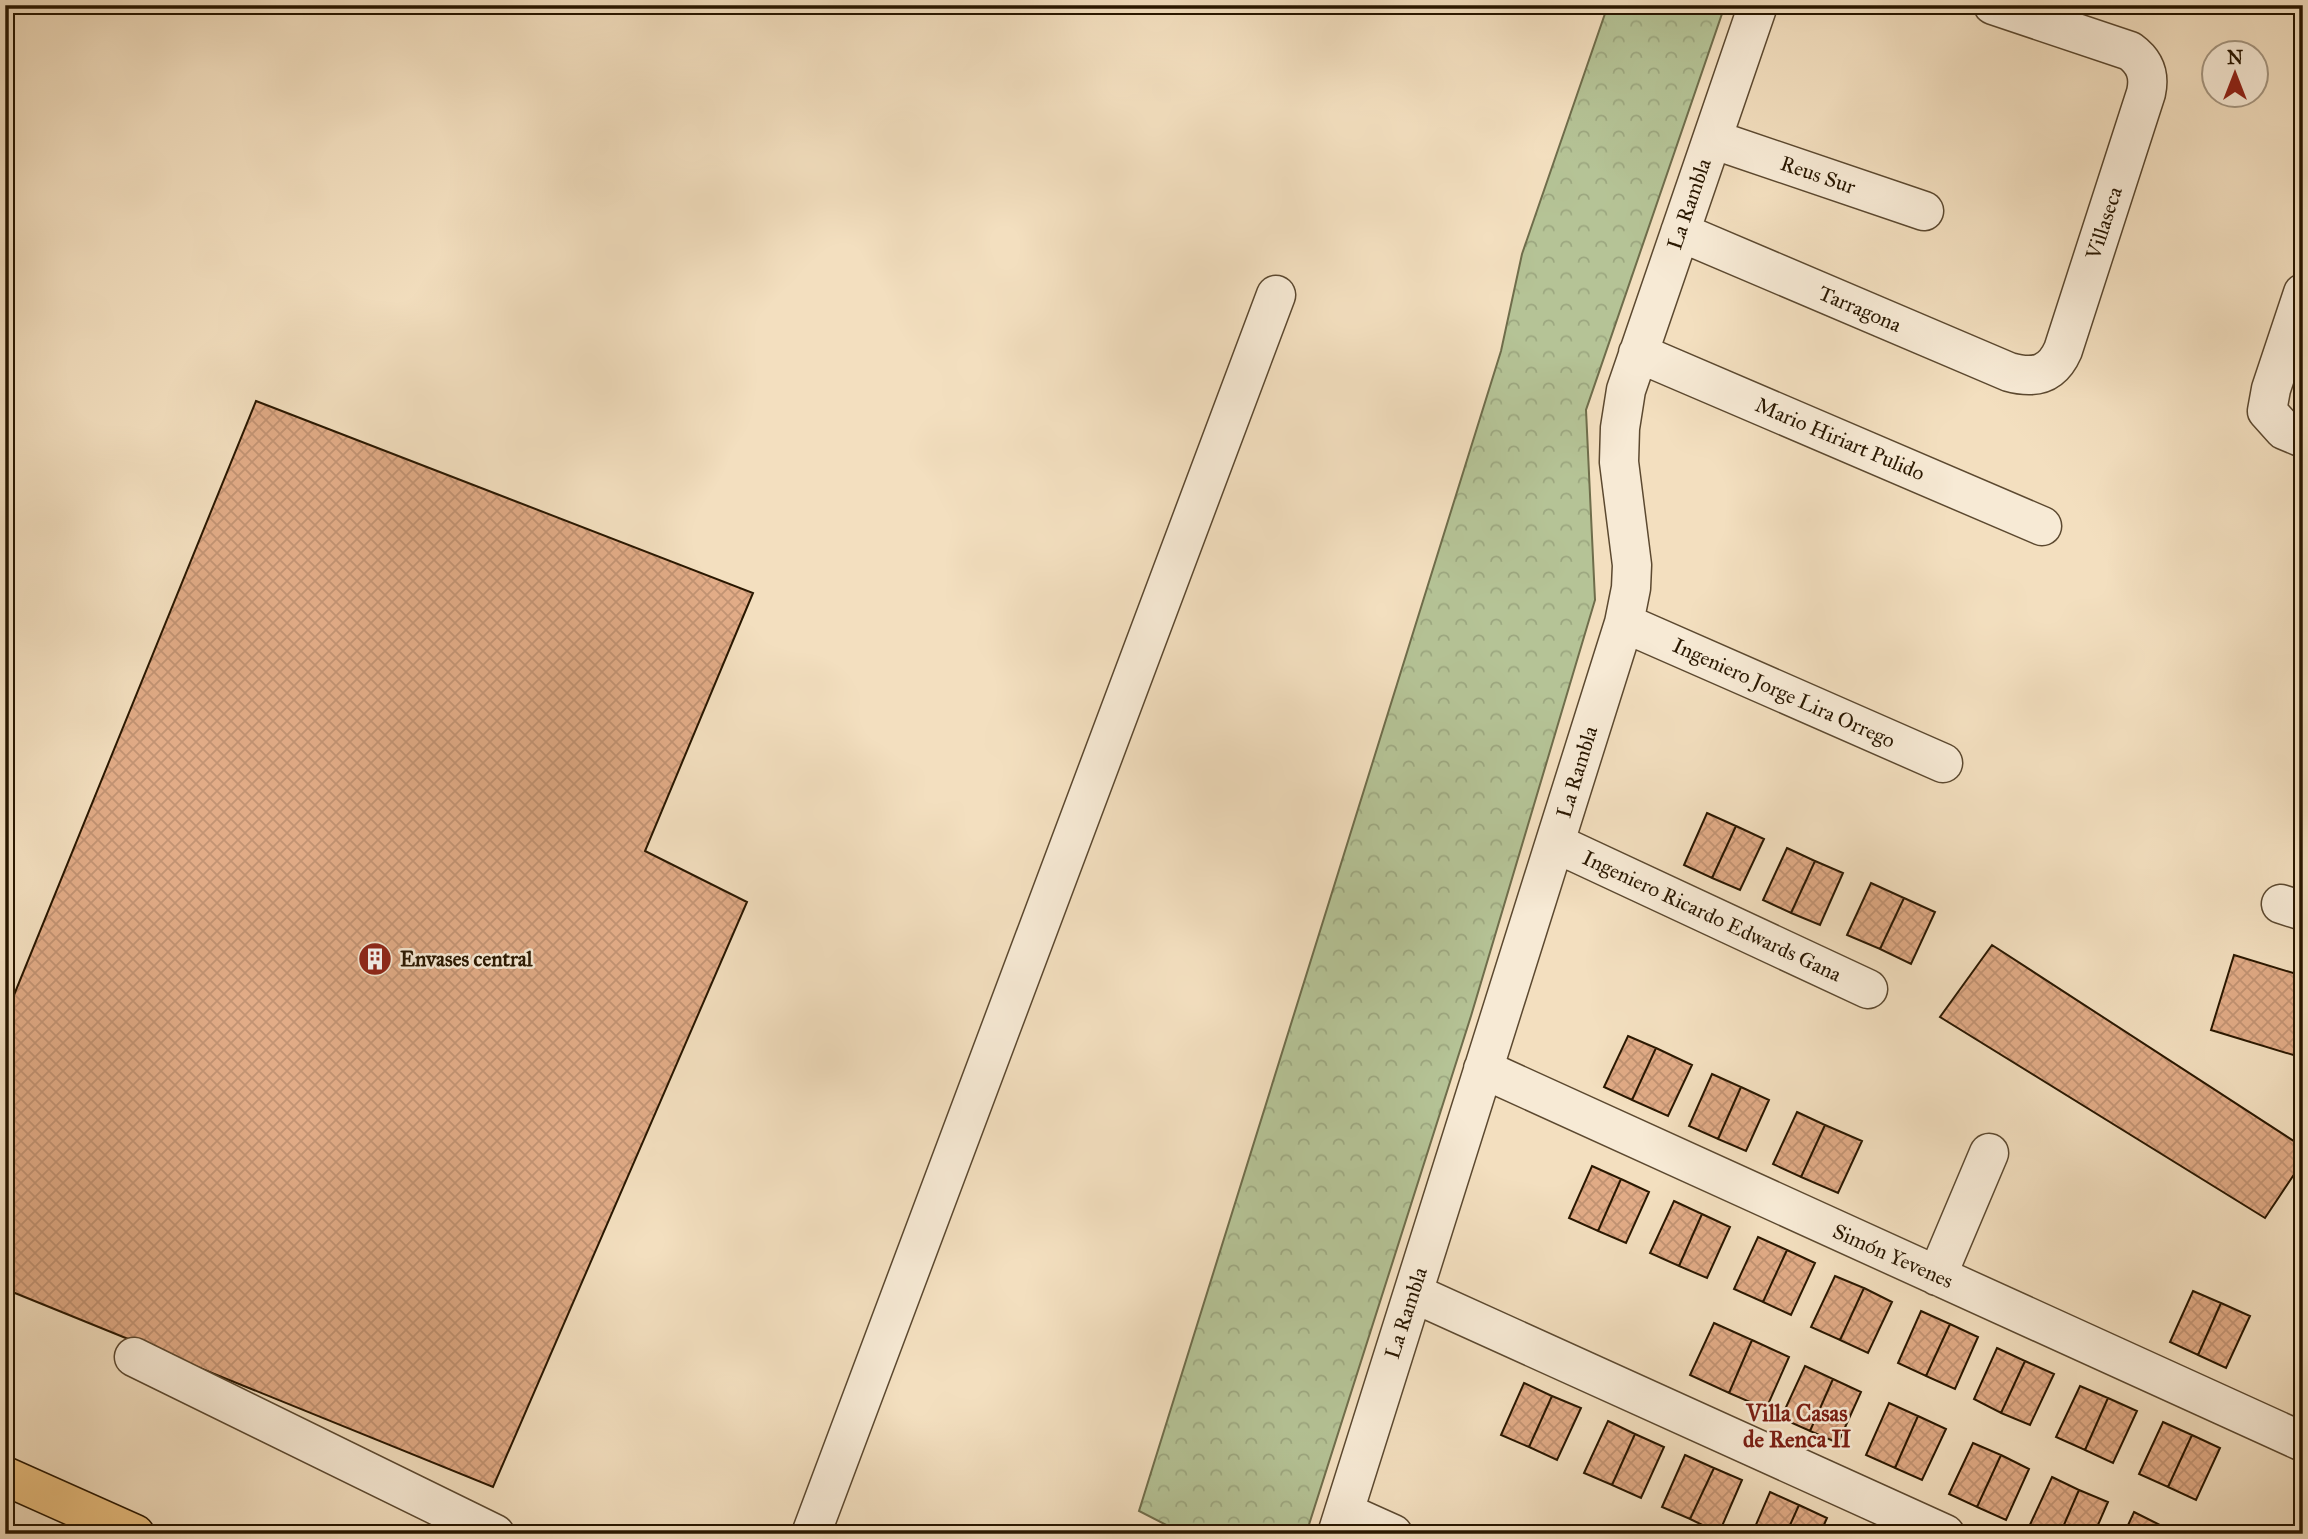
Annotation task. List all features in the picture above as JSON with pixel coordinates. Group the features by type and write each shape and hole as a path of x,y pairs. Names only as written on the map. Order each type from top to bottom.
{"main road":[{"path":"5,1476 124,1531"}],"street":[{"name":"La Rambla","path":"1340,1523 1624,623 1631,588 1632,565 1619,462 1620,428 1626,390 1758,5"},
{"name":"Villaseca","path":"1993,5 2121,48 2138,57 2147,74 2146,93 2067,337 2058,360 2043,373"},
{"name":"Reus Sur","path":"1712,139 1924,211"},
{"name":"Tarragona","path":"1680,232 2009,372 2032,377 2043,373"},
{"path":"2303,293 2271,388 2267,411 2284,430 2303,438"},
{"path":"811,1534 1276,295"},
{"name":"Mario Hiriart Pulido","path":"1637,353 2042,526"},
{"name":"Ingeniero Jorge Lira Orrego","path":"1624,623 1942,763"},
{"name":"Ingeniero Ricardo Edwards Gana","path":"1555,842 1868,989"},
{"name":"Simón Yevenes","path":"1483,1069 2303,1443"},
{"path":"1937,1276 1989,1153"},
{"path":"1413,1293 1945,1534"},
{"path":"134,1357 495,1534"},
{"path":"1340,1523 1393,1534"}],"green space":[{"path":"1608,5 1725,5 1586,410 1595,600 1471,1016 1306,1534 1184,1534 1139,1511 1501,351 1522,254"}],"building":[{"name":"Envases central","path":"256,401 753,593 645,851 747,902 493,1487 5,1289 5,1017"},
{"path":"1707,813 1736,826 1712,878 1684,865"},
{"path":"1736,826 1764,839 1740,890 1712,878"},
{"path":"1787,848 1815,861 1791,913 1763,900"},
{"path":"1815,861 1843,873 1820,925 1791,913"},
{"path":"1871,883 1904,898 1880,949 1847,935"},
{"path":"1904,898 1935,912 1911,964 1880,949"},
{"path":"1992,945 2303,1147 2303,1161 2265,1218 1940,1017"},
{"path":"2234,955 2303,976 2303,1058 2211,1030"},
{"path":"1628,1036 1656,1048 1632,1100 1604,1087"},
{"path":"1656,1048 1692,1065 1668,1116 1632,1100"},
{"path":"1712,1074 1741,1087 1718,1139 1689,1126"},
{"path":"1741,1087 1769,1100 1746,1151 1718,1139"},
{"path":"1797,1112 1825,1125 1801,1177 1773,1164"},
{"path":"1825,1125 1862,1141 1838,1193 1801,1177"},
{"path":"1592,1166 1621,1179 1598,1231 1569,1218"},
{"path":"1621,1179 1649,1192 1626,1243 1598,1231"},
{"path":"1674,1201 1702,1214 1679,1266 1650,1253"},
{"path":"1702,1214 1730,1227 1707,1278 1679,1266"},
{"path":"1758,1237 1787,1250 1763,1302 1734,1289"},
{"path":"1787,1250 1815,1263 1791,1315 1763,1302"},
{"path":"1835,1276 1864,1288 1840,1340 1811,1327"},
{"path":"1864,1288 1892,1302 1868,1353 1840,1340"},
{"path":"2193,1291 2221,1303 2198,1355 2170,1342"},
{"path":"2221,1303 2250,1316 2226,1368 2198,1355"},
{"path":"1921,1311 1950,1324 1926,1376 1898,1363"},
{"path":"1714,1323 1752,1340 1729,1393 1690,1375"},
{"path":"1950,1324 1978,1337 1955,1389 1926,1376"},
{"path":"1752,1340 1789,1357 1766,1409 1729,1393"},
{"path":"1997,1348 2025,1361 2001,1413 1974,1399"},
{"path":"2025,1361 2054,1374 2030,1425 2001,1413"},
{"path":"1805,1366 1833,1379 1810,1431 1781,1418"},
{"path":"1833,1379 1861,1392 1838,1443 1810,1431"},
{"path":"1524,1383 1552,1396 1529,1447 1501,1435"},
{"path":"2080,1386 2108,1398 2085,1450 2056,1437"},
{"path":"1552,1396 1581,1408 1557,1460 1529,1447"},
{"path":"2108,1398 2137,1411 2113,1463 2085,1450"},
{"path":"1889,1403 1918,1416 1895,1468 1866,1455"},
{"path":"1918,1416 1946,1429 1922,1480 1895,1468"},
{"path":"1608,1421 1635,1434 1612,1485 1584,1473"},
{"path":"2163,1422 2192,1435 2168,1487 2139,1474"},
{"path":"1635,1434 1664,1447 1641,1498 1612,1485"},
{"path":"2192,1435 2220,1448 2196,1500 2168,1487"},
{"path":"1973,1443 2001,1455 1977,1507 1949,1494"},
{"path":"1685,1455 1714,1468 1690,1519 1662,1507"},
{"path":"2001,1455 2029,1469 2006,1520 1977,1507"},
{"path":"1714,1468 1742,1480 1719,1533 1690,1519"},
{"path":"2052,1477 2079,1490 2060,1534 2039,1534 2028,1529"},
{"path":"2079,1490 2108,1502 2094,1534 2060,1534"},
{"path":"1770,1492 1799,1505 1786,1534 1752,1534"},
{"path":"1799,1505 1827,1518 1820,1534 1786,1534"},
{"path":"2134,1512 2162,1526 2159,1534 2124,1534"}],"place":[{"name":"Envases central","path":"375,959"}],"district":[{"name":"Villa Casas de Renca II","path":"1797,1426"}]}
